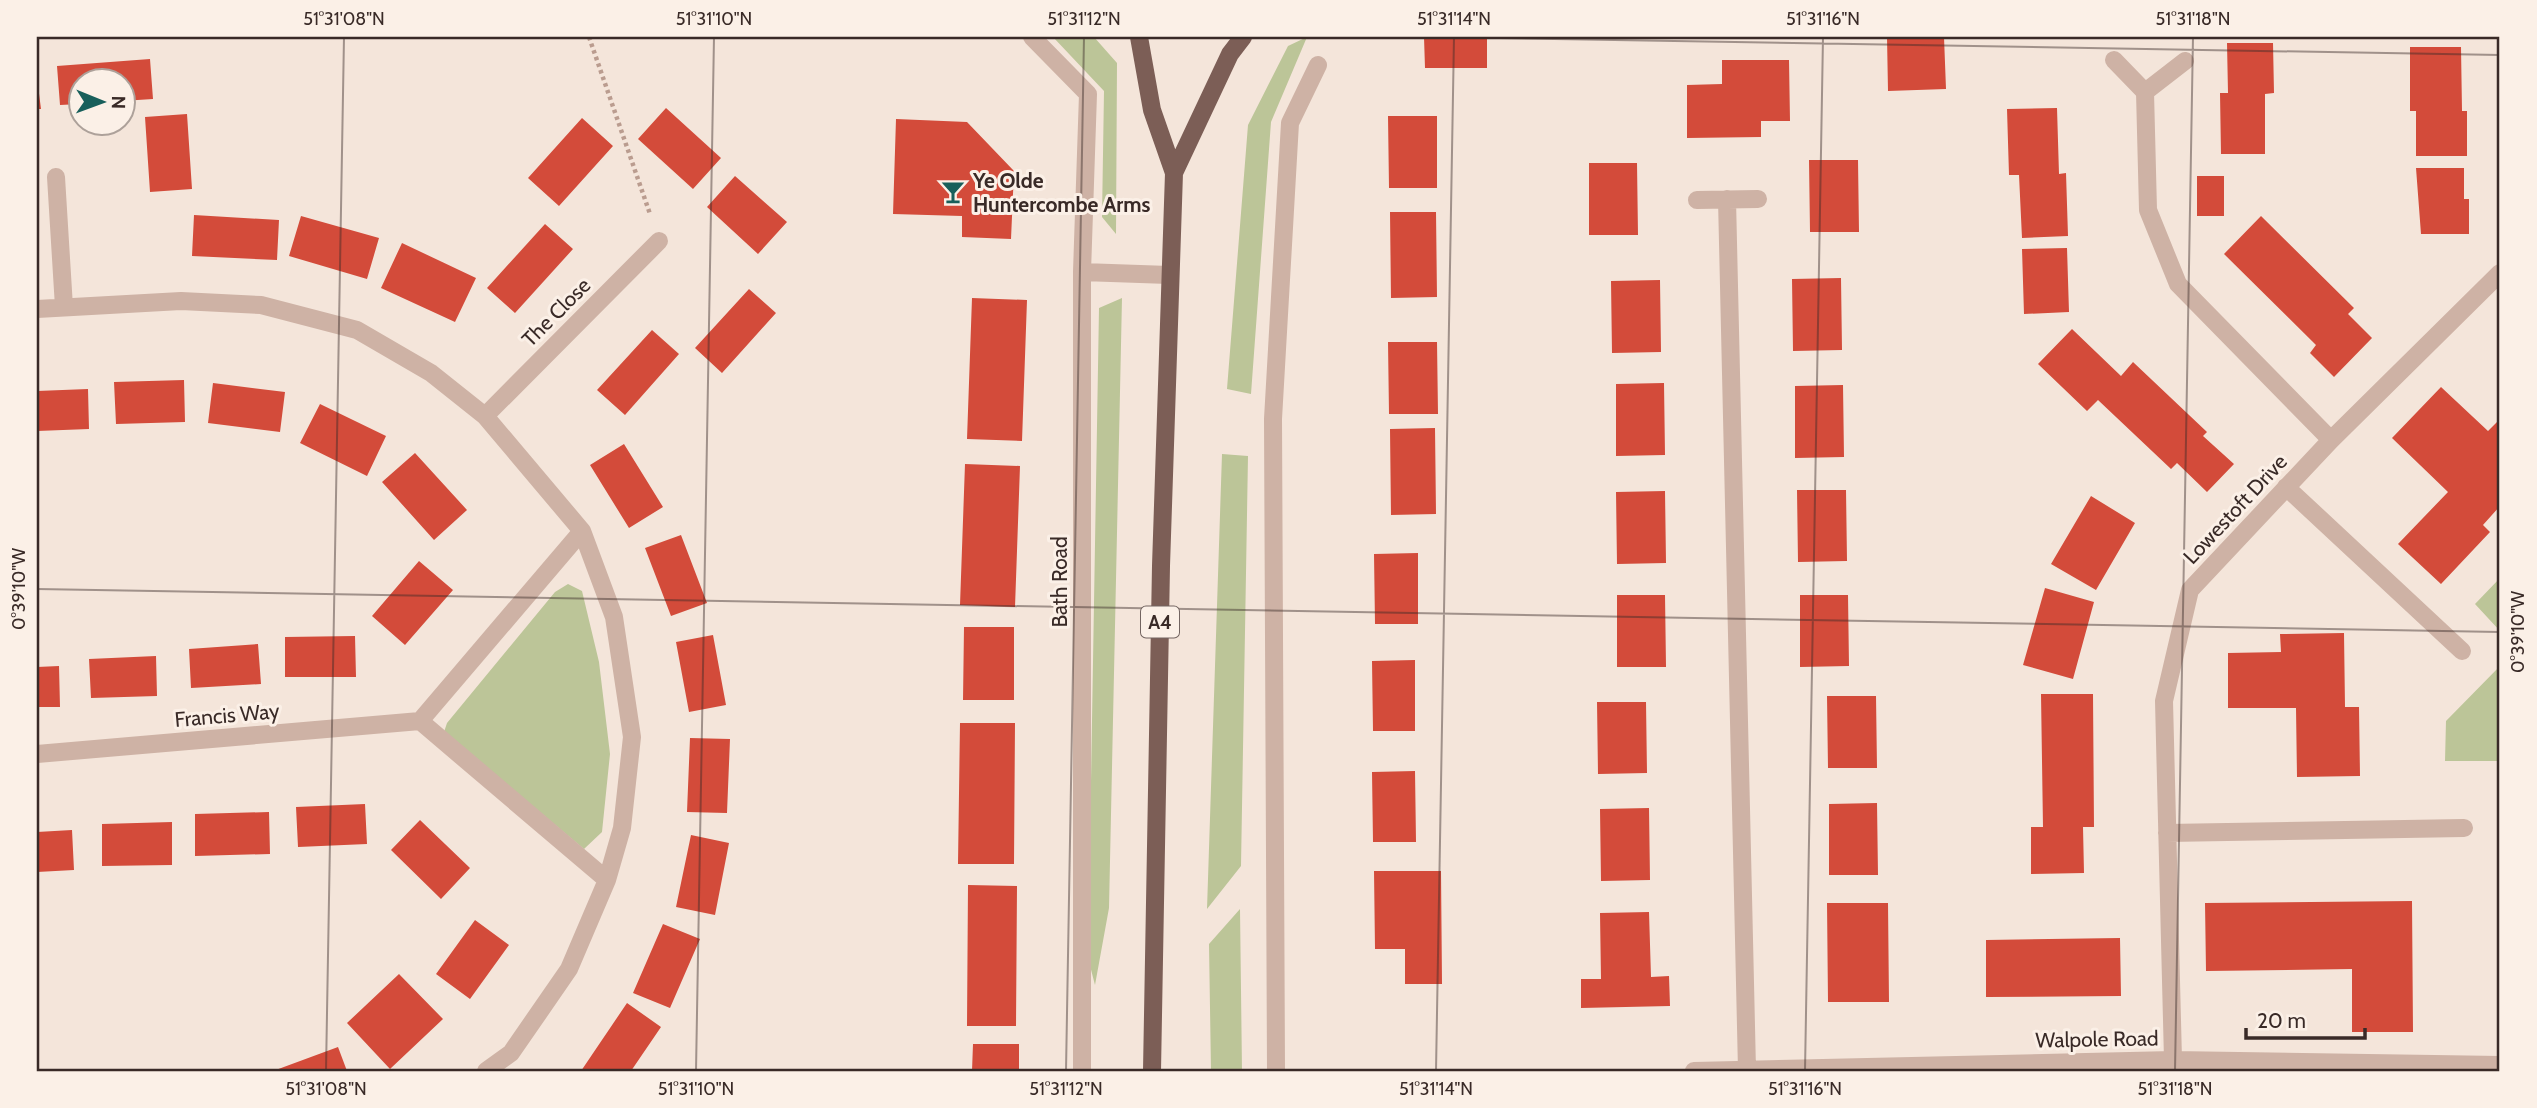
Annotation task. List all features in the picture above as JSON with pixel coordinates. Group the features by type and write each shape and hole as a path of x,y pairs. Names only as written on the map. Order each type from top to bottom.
{"main road":[{"name":"A4","path":"1139,37 1152,110 1174,173 1169,275 1152,1071"},
{"name":"A4","path":"1174,173 1230,54 1243,37"}],"street":[{"name":"Bath Road","path":"1032,37 1088,93 1082,272 1082,1071"},
{"path":"2115,60 2145,92 2148,210 2178,284 2332,440"},
{"path":"2145,92 2185,61"},
{"path":"1276,1071 1273,419 1290,123 1318,65"},
{"path":"56,177 64,307"},
{"path":"1727,199 1747,1070"},
{"path":"1697,200 1758,199"},
{"name":"The Close","path":"485,416 659,241"},
{"path":"1082,272 1169,275"},
{"name":"Lowestoft Drive","path":"2173,1060 2164,701 2190,590 2286,487 2500,273"},
{"path":"37,309 181,302 261,304 357,330 431,373 485,416 582,531 614,617 632,737 622,828 607,880 569,969 510,1052 486,1071"},
{"path":"2286,487 2462,651"},
{"path":"582,531 421,721 607,880"},
{"name":"Francis Way","path":"37,754 421,721"},
{"path":"2167,833 2464,828"},
{"name":"Walpole Road","path":"1694,1071 2173,1060 2252,1066 2500,1065"}],"path":[{"path":"589,37 659,241"}],"green space":[{"path":"1053,37 1094,37 1117,63 1116,234 1102,217 1104,91"},
{"path":"1307,37 1271,122 1251,394 1227,389 1248,125 1288,46"},
{"path":"1122,298 1109,908 1095,985 1088,958 1099,308"},
{"path":"1222,454 1248,456 1241,866 1207,909"},
{"path":"2500,578 2500,631 2475,604"},
{"path":"568,584 582,591 599,662 610,754 602,832 584,849 444,732 447,723 555,592"},
{"path":"2500,666 2500,761 2445,761 2446,721"},
{"path":"1240,909 1242,1071 1211,1071 1209,944"}],"building":[{"path":"1424,37 1487,37 1487,68 1425,68"},
{"path":"1887,37 1944,37 1946,89 1888,91"},
{"path":"2227,43 2273,43 2274,93 2265,94 2265,154 2221,154 2220,93 2228,93"},
{"path":"2410,47 2461,47 2462,111 2467,111 2467,156 2416,156 2416,111 2410,111"},
{"path":"150,59 153,99 136,100 136,66 66,66 66,105 60,105 57,66"},
{"path":"1722,60 1789,60 1790,121 1761,121 1761,137 1687,138 1687,85 1722,84"},
{"path":"37,78 41,109 37,109"},
{"path":"666,108 721,158 693,189 638,139"},
{"path":"2057,108 2059,174 2066,173 2068,236 2022,238 2019,175 2009,175 2007,109"},
{"path":"187,114 192,189 150,192 145,117"},
{"path":"1388,116 1437,116 1437,188 1389,188"},
{"path":"582,118 613,146 559,206 528,178"},
{"name":"Ye Olde Huntercombe Arms","path":"896,119 967,122 1014,171 1011,239 962,237 962,216 893,214"},
{"path":"1809,160 1858,160 1859,232 1810,232"},
{"path":"1589,163 1637,163 1638,235 1589,235"},
{"path":"2416,168 2464,168 2464,199 2469,199 2469,234 2421,234"},
{"path":"735,176 787,222 758,254 707,207"},
{"path":"2197,176 2224,176 2224,216 2197,216"},
{"path":"1390,212 1436,212 1437,297 1391,298"},
{"path":"194,215 279,220 277,260 192,256"},
{"path":"301,216 379,238 367,279 289,256"},
{"path":"2261,216 2354,308 2348,314 2372,338 2334,377 2310,353 2316,345 2224,254"},
{"path":"545,224 573,249 515,313 487,288"},
{"path":"402,243 476,278 455,322 381,288"},
{"path":"2067,248 2069,312 2024,314 2022,249"},
{"path":"1841,278 1842,350 1793,351 1792,279"},
{"path":"1660,280 1661,352 1612,353 1611,281"},
{"path":"749,289 776,313 722,373 695,348"},
{"path":"972,298 1027,300 1022,441 967,439"},
{"path":"2072,329 2121,376 2133,362 2207,432 2203,436 2234,464 2207,492 2177,463 2171,469 2098,400 2087,411 2038,364"},
{"path":"652,330 679,354 625,415 597,390"},
{"path":"1388,342 1437,342 1438,414 1389,414"},
{"path":"184,380 185,422 116,424 114,382"},
{"path":"213,383 285,392 280,432 208,423"},
{"path":"1664,383 1665,455 1616,456 1616,384"},
{"path":"1843,385 1844,457 1795,458 1795,386"},
{"path":"2441,387 2488,431 2497,422 2500,425 2500,506 2483,525 2490,532 2441,584 2398,544 2448,492 2392,438"},
{"path":"88,389 89,429 37,431 37,391"},
{"path":"320,404 386,436 367,476 300,443"},
{"path":"1435,428 1436,514 1391,515 1390,429"},
{"path":"624,444 663,507 629,528 590,465"},
{"path":"415,453 467,510 434,540 382,482"},
{"path":"965,464 1020,466 1015,607 960,605"},
{"path":"1797,490 1846,490 1847,561 1798,562"},
{"path":"1665,491 1666,563 1617,564 1616,492"},
{"path":"2091,496 2135,523 2096,590 2051,564"},
{"path":"681,535 707,603 671,616 645,548"},
{"path":"1418,553 1418,624 1375,624 1374,554"},
{"path":"419,561 453,590 405,645 372,616"},
{"path":"2045,588 2094,602 2073,679 2023,665"},
{"path":"1617,595 1665,595 1666,667 1617,667"},
{"path":"1800,595 1848,595 1849,666 1800,667"},
{"path":"964,627 1014,627 1014,700 963,700"},
{"path":"2344,633 2345,707 2359,707 2360,776 2297,777 2296,708 2228,708 2228,653 2281,652 2280,634"},
{"path":"713,635 726,705 689,712 676,642"},
{"path":"355,636 356,677 285,677 285,637"},
{"path":"258,644 261,684 191,688 189,649"},
{"path":"156,656 157,696 91,698 89,659"},
{"path":"1415,660 1415,731 1373,731 1372,661"},
{"path":"59,666 60,707 37,707 37,667"},
{"path":"2041,694 2093,694 2094,827 2083,827 2084,873 2031,874 2031,827 2043,827"},
{"path":"1827,696 1876,696 1877,768 1828,768"},
{"path":"1597,702 1646,702 1647,773 1598,774"},
{"path":"960,723 1015,723 1014,864 958,864"},
{"path":"690,738 730,739 727,813 687,812"},
{"path":"1415,771 1416,842 1373,842 1372,772"},
{"path":"1877,803 1878,875 1829,875 1829,804"},
{"path":"365,804 367,844 298,847 296,807"},
{"path":"1649,808 1650,880 1601,881 1600,809"},
{"path":"269,812 270,854 195,856 195,814"},
{"path":"420,820 470,868 441,899 391,850"},
{"path":"172,822 172,865 102,866 102,824"},
{"path":"72,830 74,870 37,872 37,832"},
{"path":"691,835 729,843 715,915 676,907"},
{"path":"1374,871 1441,871 1442,984 1405,984 1405,949 1375,949"},
{"path":"968,885 1017,886 1016,1026 967,1026"},
{"path":"2412,901 2413,1032 2352,1032 2352,969 2206,971 2205,903"},
{"path":"1827,903 1888,903 1889,1002 1828,1002"},
{"path":"1649,912 1651,977 1669,976 1670,1006 1581,1008 1581,979 1601,979 1600,913"},
{"path":"475,920 509,945 470,999 436,974"},
{"path":"663,924 700,939 670,1008 633,993"},
{"path":"2120,938 2121,996 1986,997 1986,940"},
{"path":"399,974 443,1019 390,1069 347,1023"},
{"path":"627,1003 661,1027 631,1071 581,1071"},
{"path":"973,1044 1019,1044 1019,1071 972,1071"},
{"path":"338,1047 347,1071 273,1071"}],"place":[{"name":"Ye Olde Huntercombe Arms","path":"953,192"}]}
